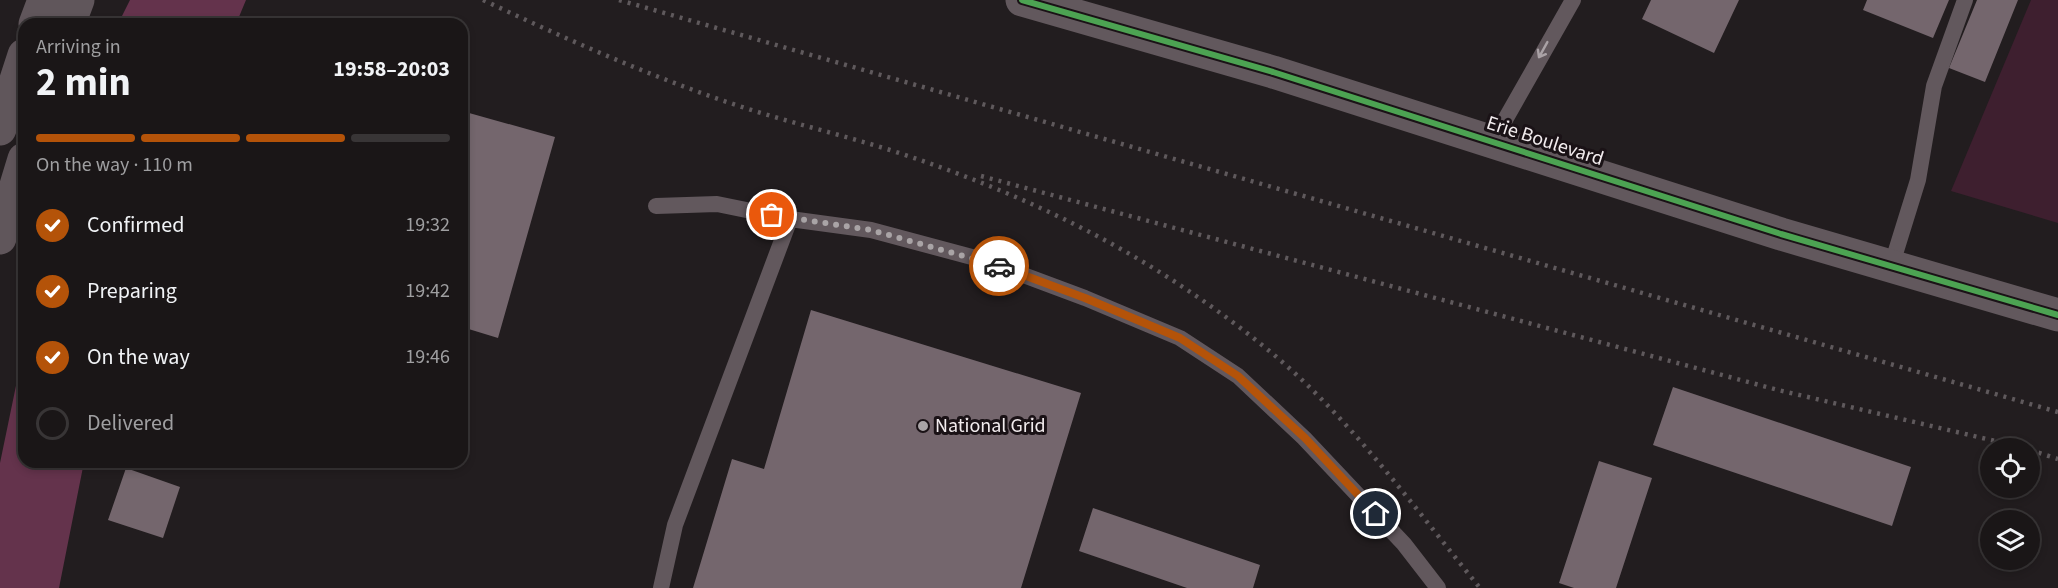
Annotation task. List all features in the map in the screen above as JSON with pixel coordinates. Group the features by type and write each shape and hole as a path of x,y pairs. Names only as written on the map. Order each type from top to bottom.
{"highway":[{"path":"37,18 44,0"},
{"path":"71,18 78,0"},
{"path":"0,129 18,74"},
{"path":"0,238 18,179"}],"street":[{"name":"Erie Boulevard","path":"1022,0 1273,72 1781,234 2058,315"}],"lane":[{"path":"1493,141 1573,0"},
{"path":"1892,267 1918,180 1934,86 1965,0"},
{"path":"656,206 717,204 790,219 871,230 983,260 1085,298 1180,338 1238,376 1305,438 1404,544 1438,588"},
{"path":"661,588 675,525 790,219"}],"shaded area":[{"path":"130,0 246,0 238,18 121,18"},
{"path":"2031,0 2058,0 2058,223 1951,191"},
{"path":"18,376 18,468 83,468 59,588 0,588 0,463"}],"building":[{"path":"1651,0 1739,0 1714,53 1642,19"},
{"path":"1867,0 1949,0 1933,38 1863,10"},
{"path":"1977,0 2018,0 1985,82 1949,68"},
{"path":"468,113 555,137 498,338 468,329"},
{"name":"National Grid","path":"811,310 1081,393 1021,588 693,588 732,459 764,469"},
{"path":"1673,387 1911,467 1892,526 1653,445"},
{"path":"1599,461 1652,478 1616,588 1574,588 1559,583"},
{"path":"126,468 180,487 163,538 108,520"},
{"path":"1093,508 1260,565 1253,588 1187,588 1079,551"}],"railway":[{"path":"483,0 671,82 755,111 890,150 991,187 1039,207 1131,255 1219,312 1293,371 1377,460 1480,588"},
{"path":"619,0 2058,412"},
{"path":"981,176 1778,390 1982,438"},
{"path":"2040,453 2058,459"}],"cycle path":[{"path":"1022,0 1273,72 1781,234 2058,315"}],"way so far":[{"path":"772,215 871,230 999,266"}],"place":[{"name":"National Grid","path":"923,426"}],"route":[{"path":"999,266 1085,298 1180,338 1238,376 1305,438 1376,514"}]}
